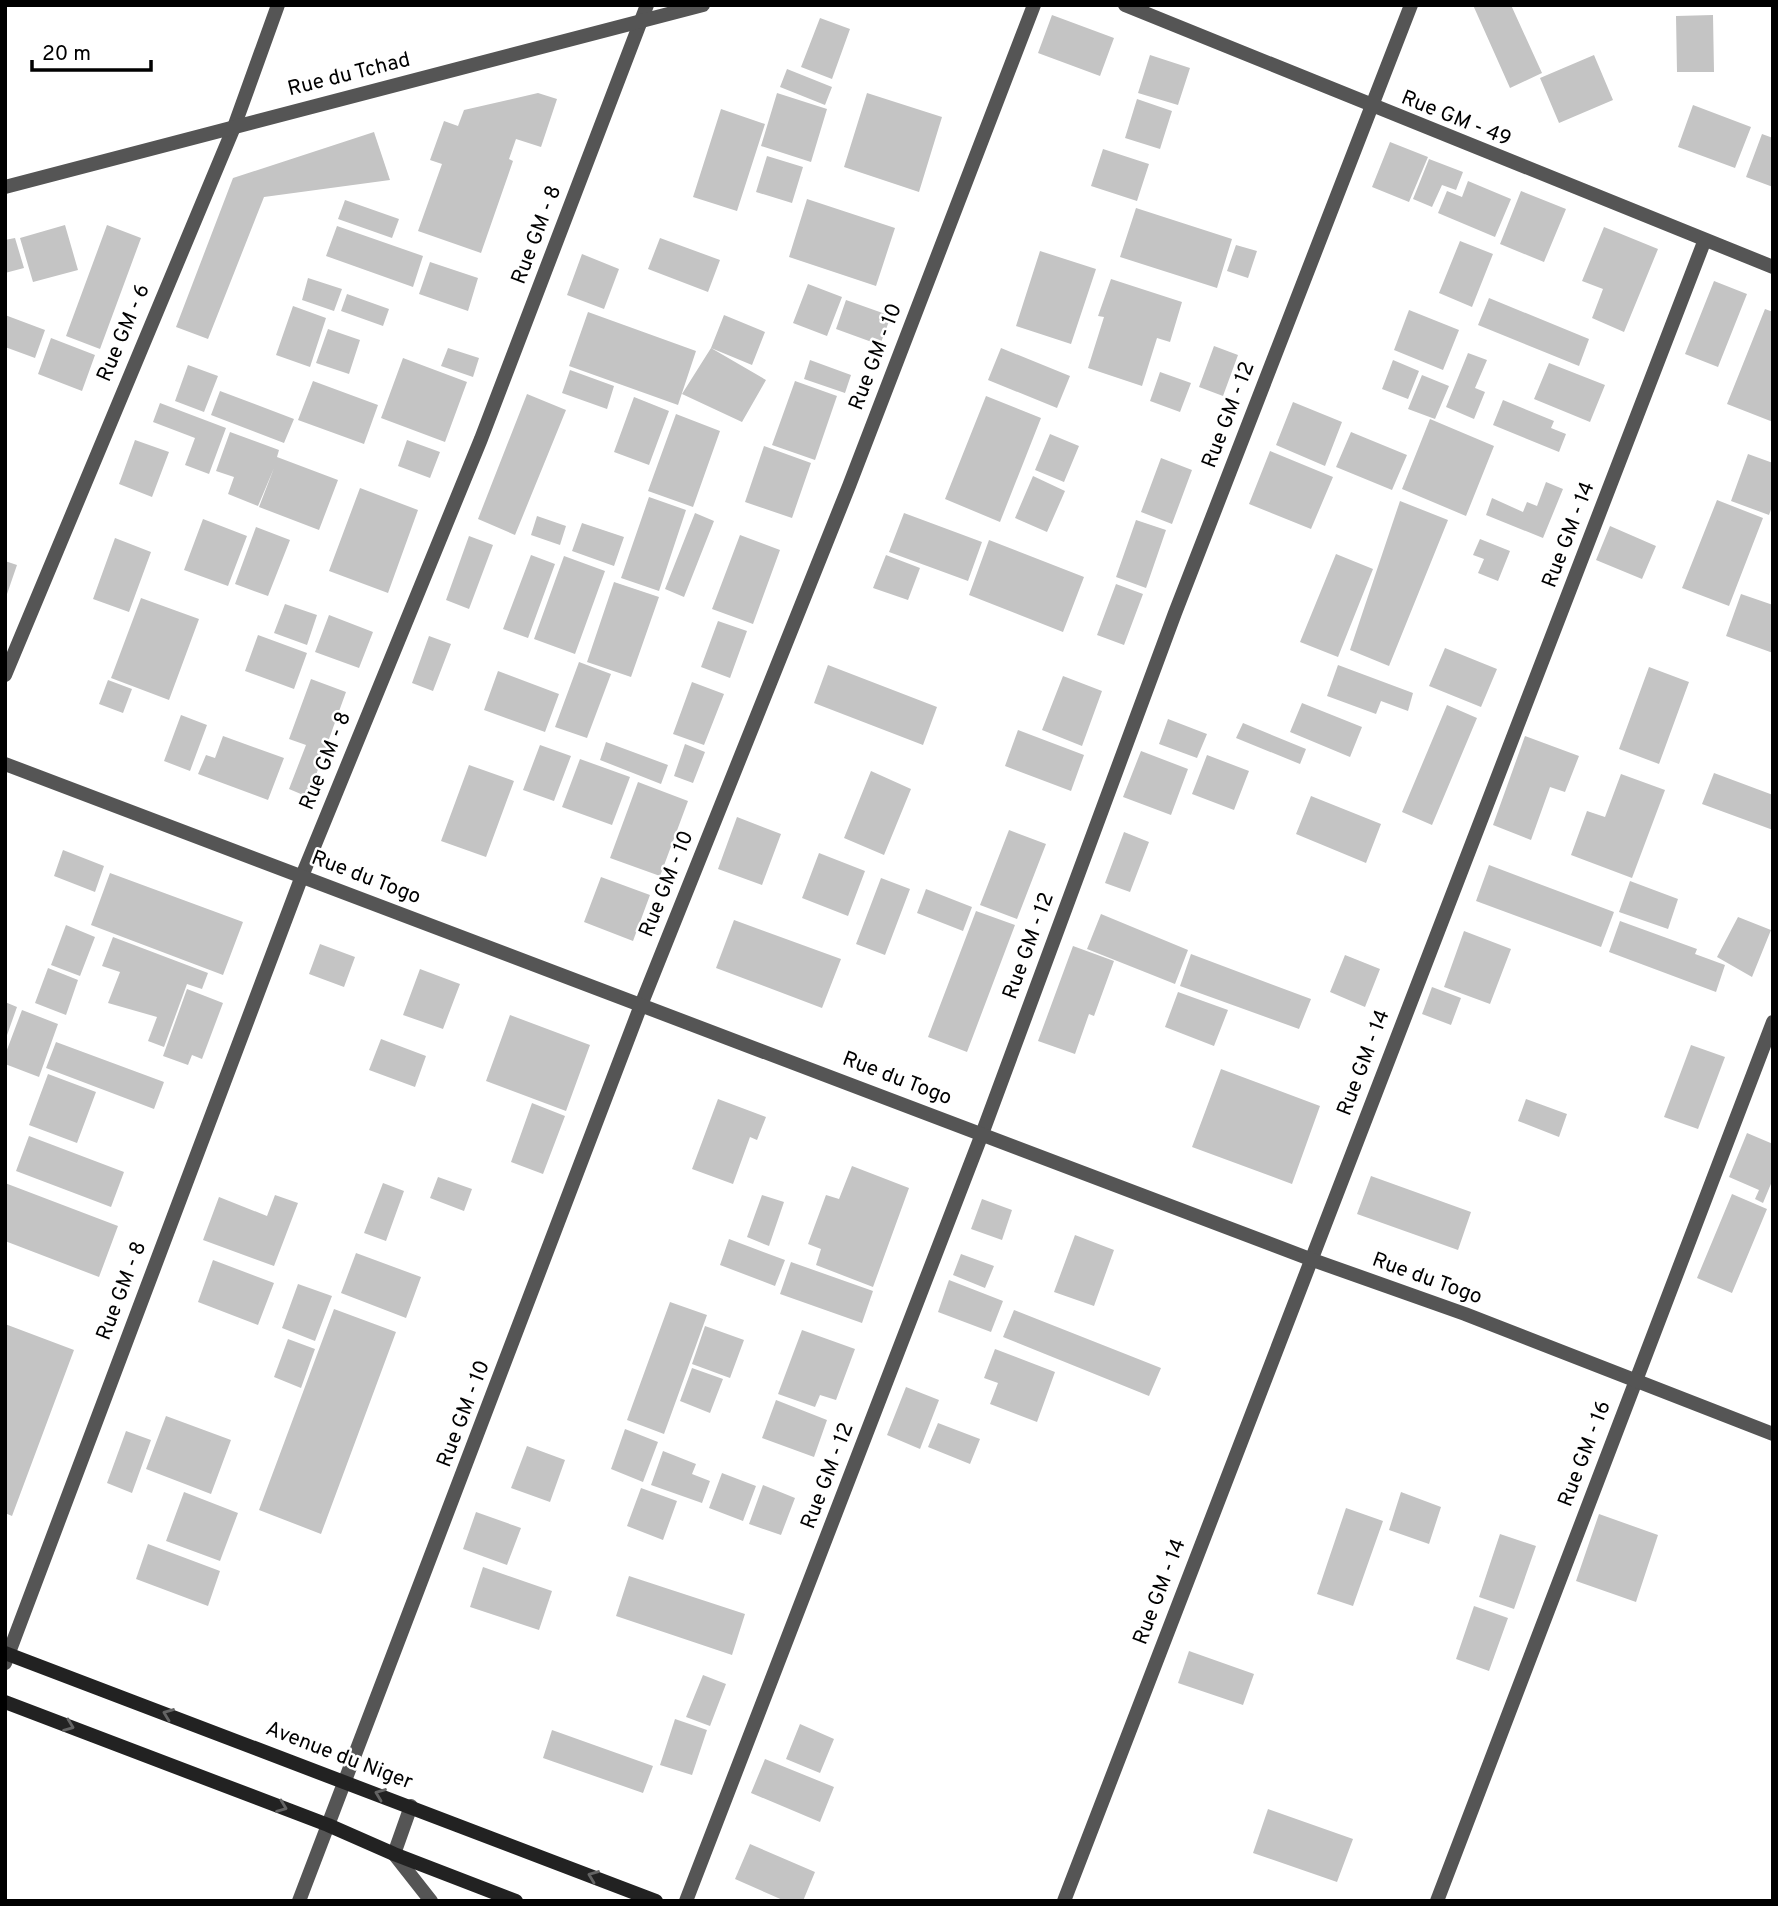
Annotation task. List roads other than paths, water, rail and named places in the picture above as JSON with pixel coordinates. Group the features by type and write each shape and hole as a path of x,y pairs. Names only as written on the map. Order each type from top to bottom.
{"main road":[{"name":"Avenue du Niger","path":"6,1657 347,1781 656,1901"},
{"path":"5,1702 328,1825 394,1854 516,1901"}],"street":[{"name":"Rue GM - 6","path":"5,675 234,127 278,5"},
{"name":"Rue GM - 8","path":"6,1657 302,876 481,439 648,5"},
{"name":"Rue du Tchad","path":"5,187 704,5"},
{"name":"Rue GM - 10","path":"299,1901 641,1005 849,486 1034,5"},
{"name":"Rue GM - 49","path":"1125,5 1704,242 1773,267"},
{"name":"Rue GM - 12","path":"686,1901 982,1134 1175,613 1411,5"},
{"name":"Rue GM - 14","path":"1064,1901 1704,242"},
{"name":"Rue du Togo","path":"5,764 1310,1259 1465,1314 1773,1434"},
{"name":"Rue GM - 16","path":"1437,1901 1773,1022"},
{"path":"411,1806 394,1854 431,1901"}]}
